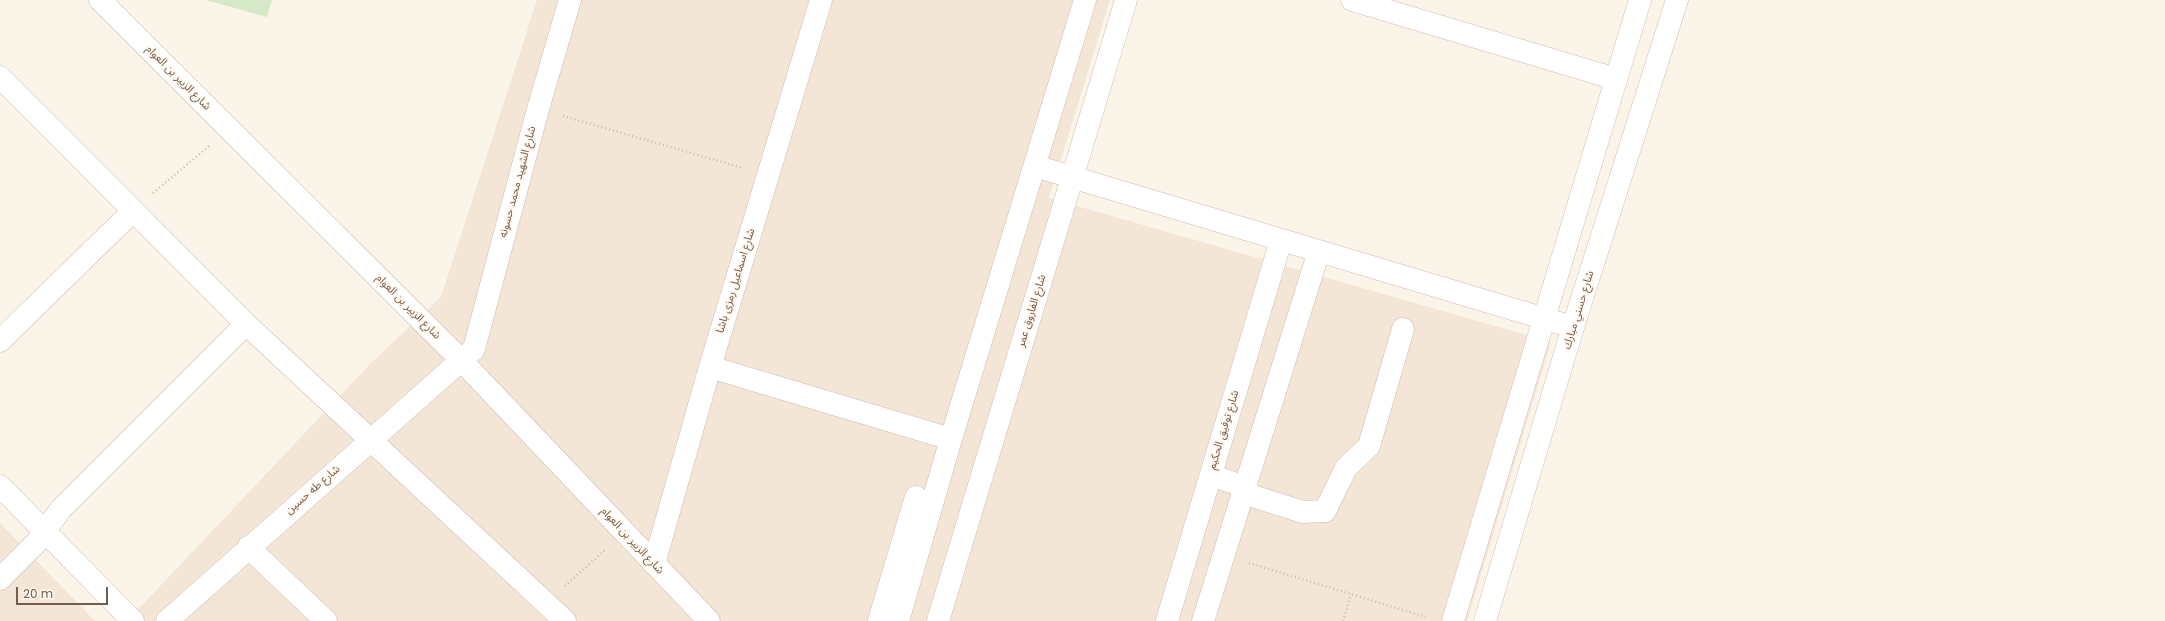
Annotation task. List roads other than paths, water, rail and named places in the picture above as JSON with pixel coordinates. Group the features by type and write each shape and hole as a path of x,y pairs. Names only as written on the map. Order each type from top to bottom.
{"street":[{"name":"شارع الزبير بن العوام","path":"101,0 461,360 709,621"},
{"name":"شارع الشهيد محمد حسونه","path":"461,360 474,349 538,109 570,0"},
{"name":"شارع اسماعيل رمزى باشا","path":"654,564 710,367 821,0"},
{"path":"898,621 951,439 1085,0"},
{"name":"شارع الفاروق عمر","path":"938,621 1126,0"},
{"path":"1352,0 1616,79"},
{"path":"1443,620 1545,319 1640,0"},
{"name":"شارع حسني مبارك","path":"1485,621 1573,327 1677,0"},
{"path":"4,88 132,211 246,324 565,621"},
{"path":"1035,166 1573,327"},
{"path":"0,341 132,211"},
{"name":"شارع توفيق الحكيم","path":"1167,621 1281,240"},
{"path":"1203,621 1319,251"},
{"path":"0,579 36,543 61,510 246,324"},
{"path":"1211,475 1244,490 1303,512 1325,511 1346,468 1369,446 1403,329"},
{"name":"شارع طه حسين","path":"167,621 248,547 461,360"},
{"path":"710,367 951,439"},
{"path":"0,486 132,621"},
{"path":"879,621 916,497"},
{"path":"248,547 326,621"}]}
